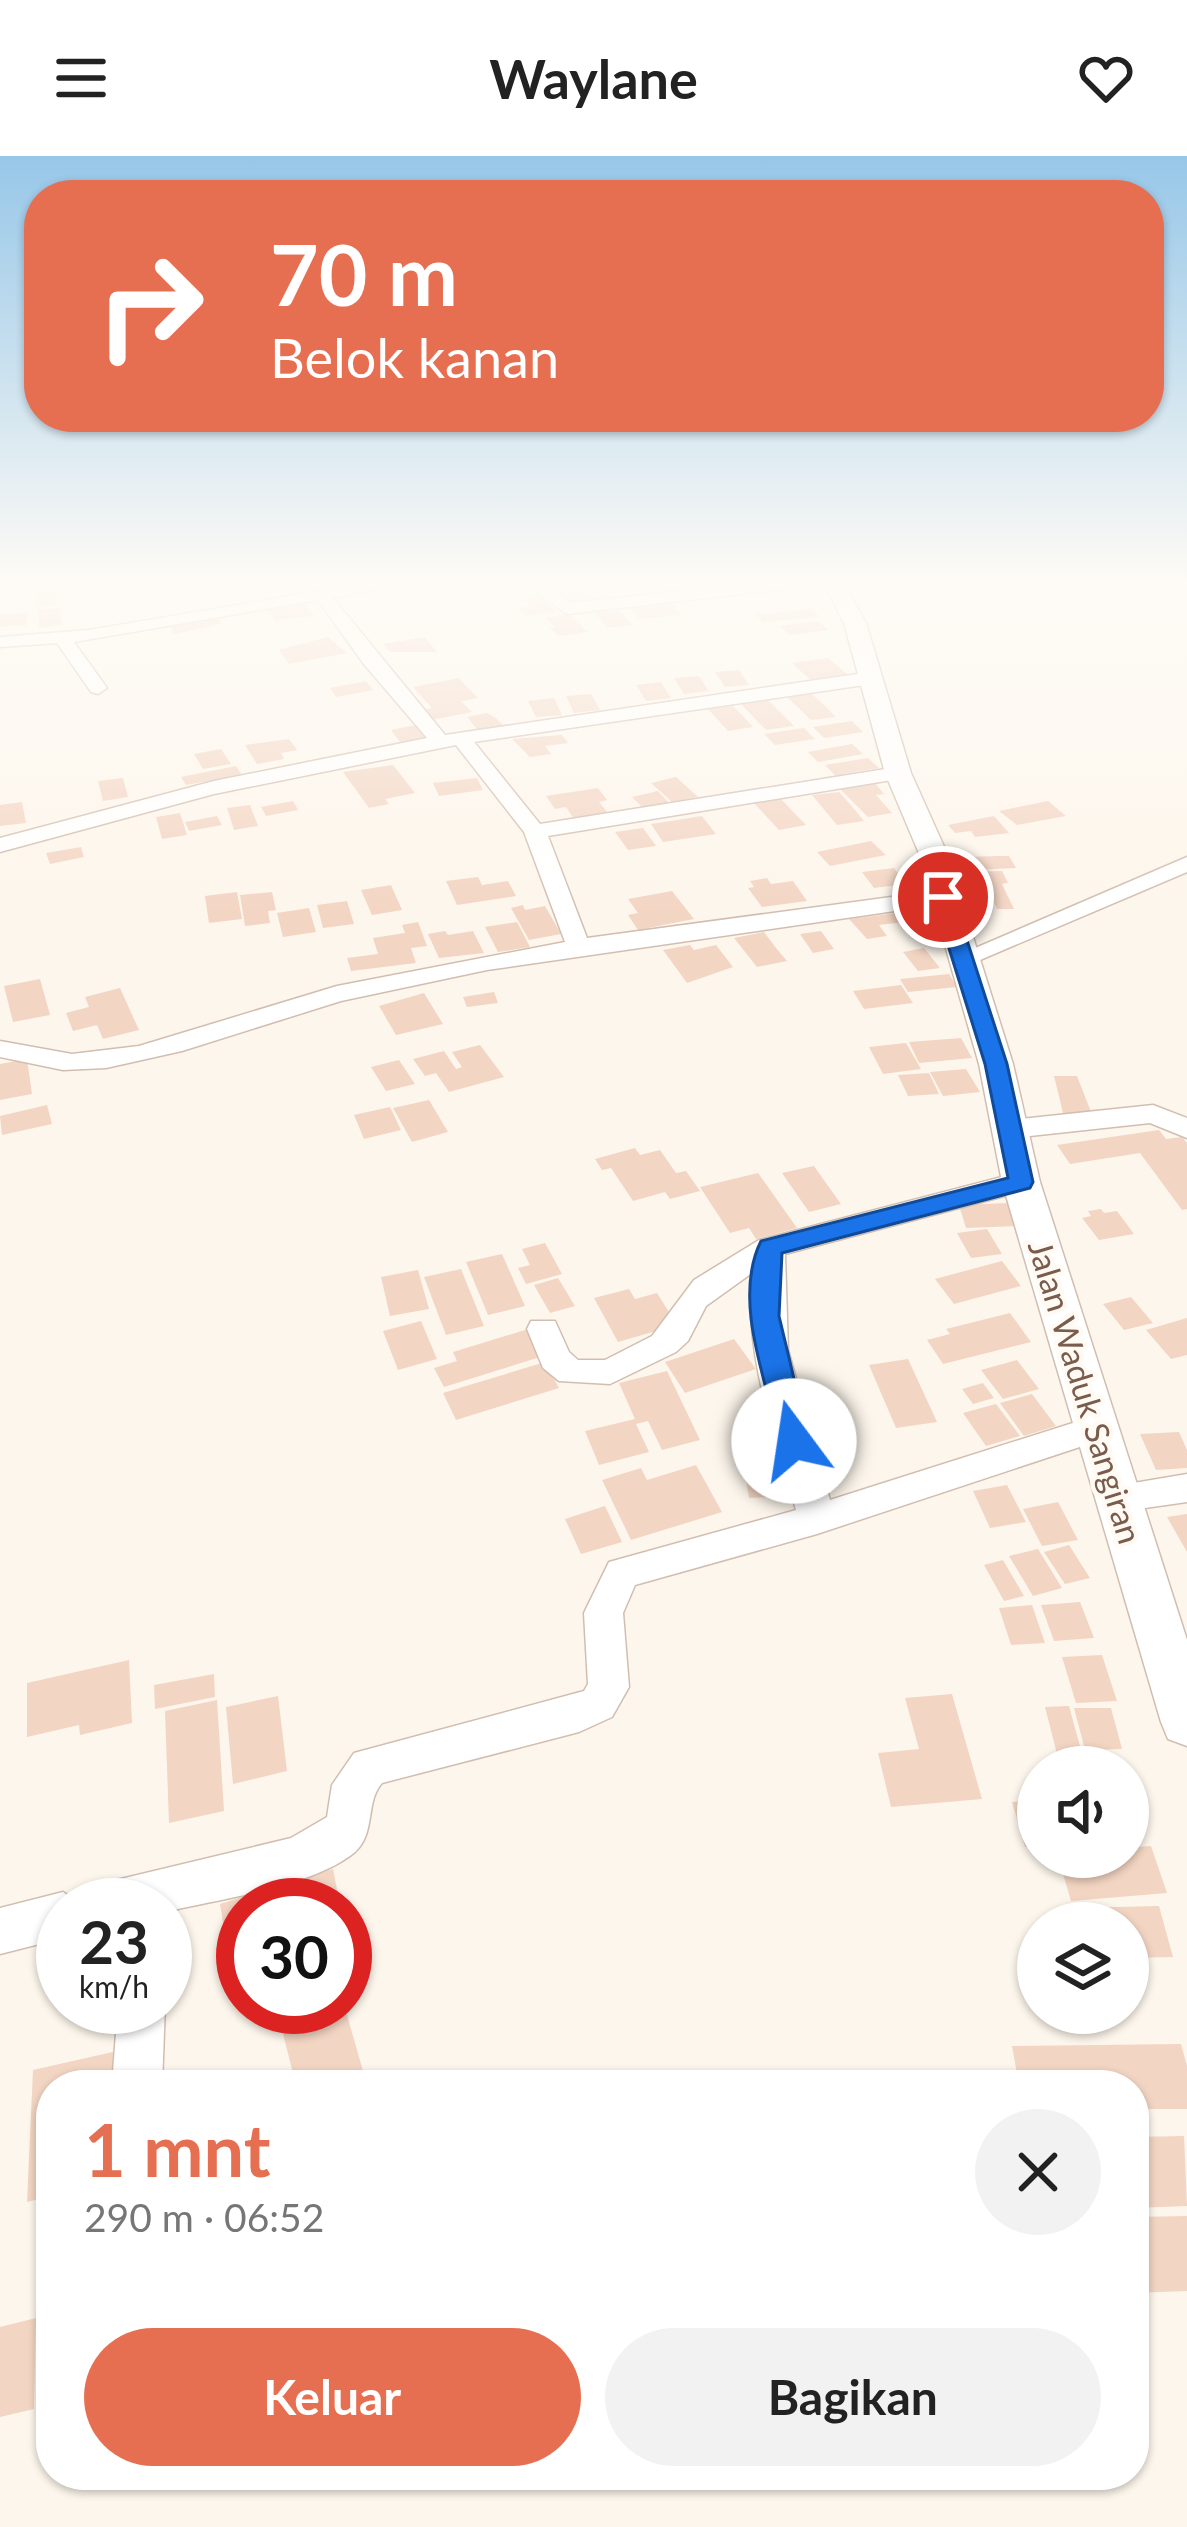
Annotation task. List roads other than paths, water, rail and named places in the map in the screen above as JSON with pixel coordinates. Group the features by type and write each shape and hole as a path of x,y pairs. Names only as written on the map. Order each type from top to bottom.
{"street":[{"path":"403,694 536,831 579,948"},
{"path":"0,845 254,778 451,742 768,694"},
{"name":"Jalan Waduk Sangiran","path":"875,694 898,773 932,851 1011,1129 1021,1182 1187,1722"},
{"path":"536,831 898,773"},
{"path":"964,958 1187,864"},
{"path":"0,1049 71,1062 127,1054 336,994 579,948 943,897"},
{"path":"1011,1129 1153,1114 1178,1121 1187,1129"},
{"path":"543,1329 556,1359 572,1372 580,1376 610,1372 664,1344 705,1288 770,1247 1021,1182"},
{"path":"770,1247 764,1285 769,1340 817,1519"},
{"path":"192,1886 319,1850 348,1825 353,1785 369,1768 579,1714 598,1703 609,1687 602,1611 605,1595 622,1573 817,1519 1098,1428"},
{"path":"1117,1498 1187,1488"},
{"path":"0,1931 36,1922"},
{"path":"138,2070 140,2034"}]}
